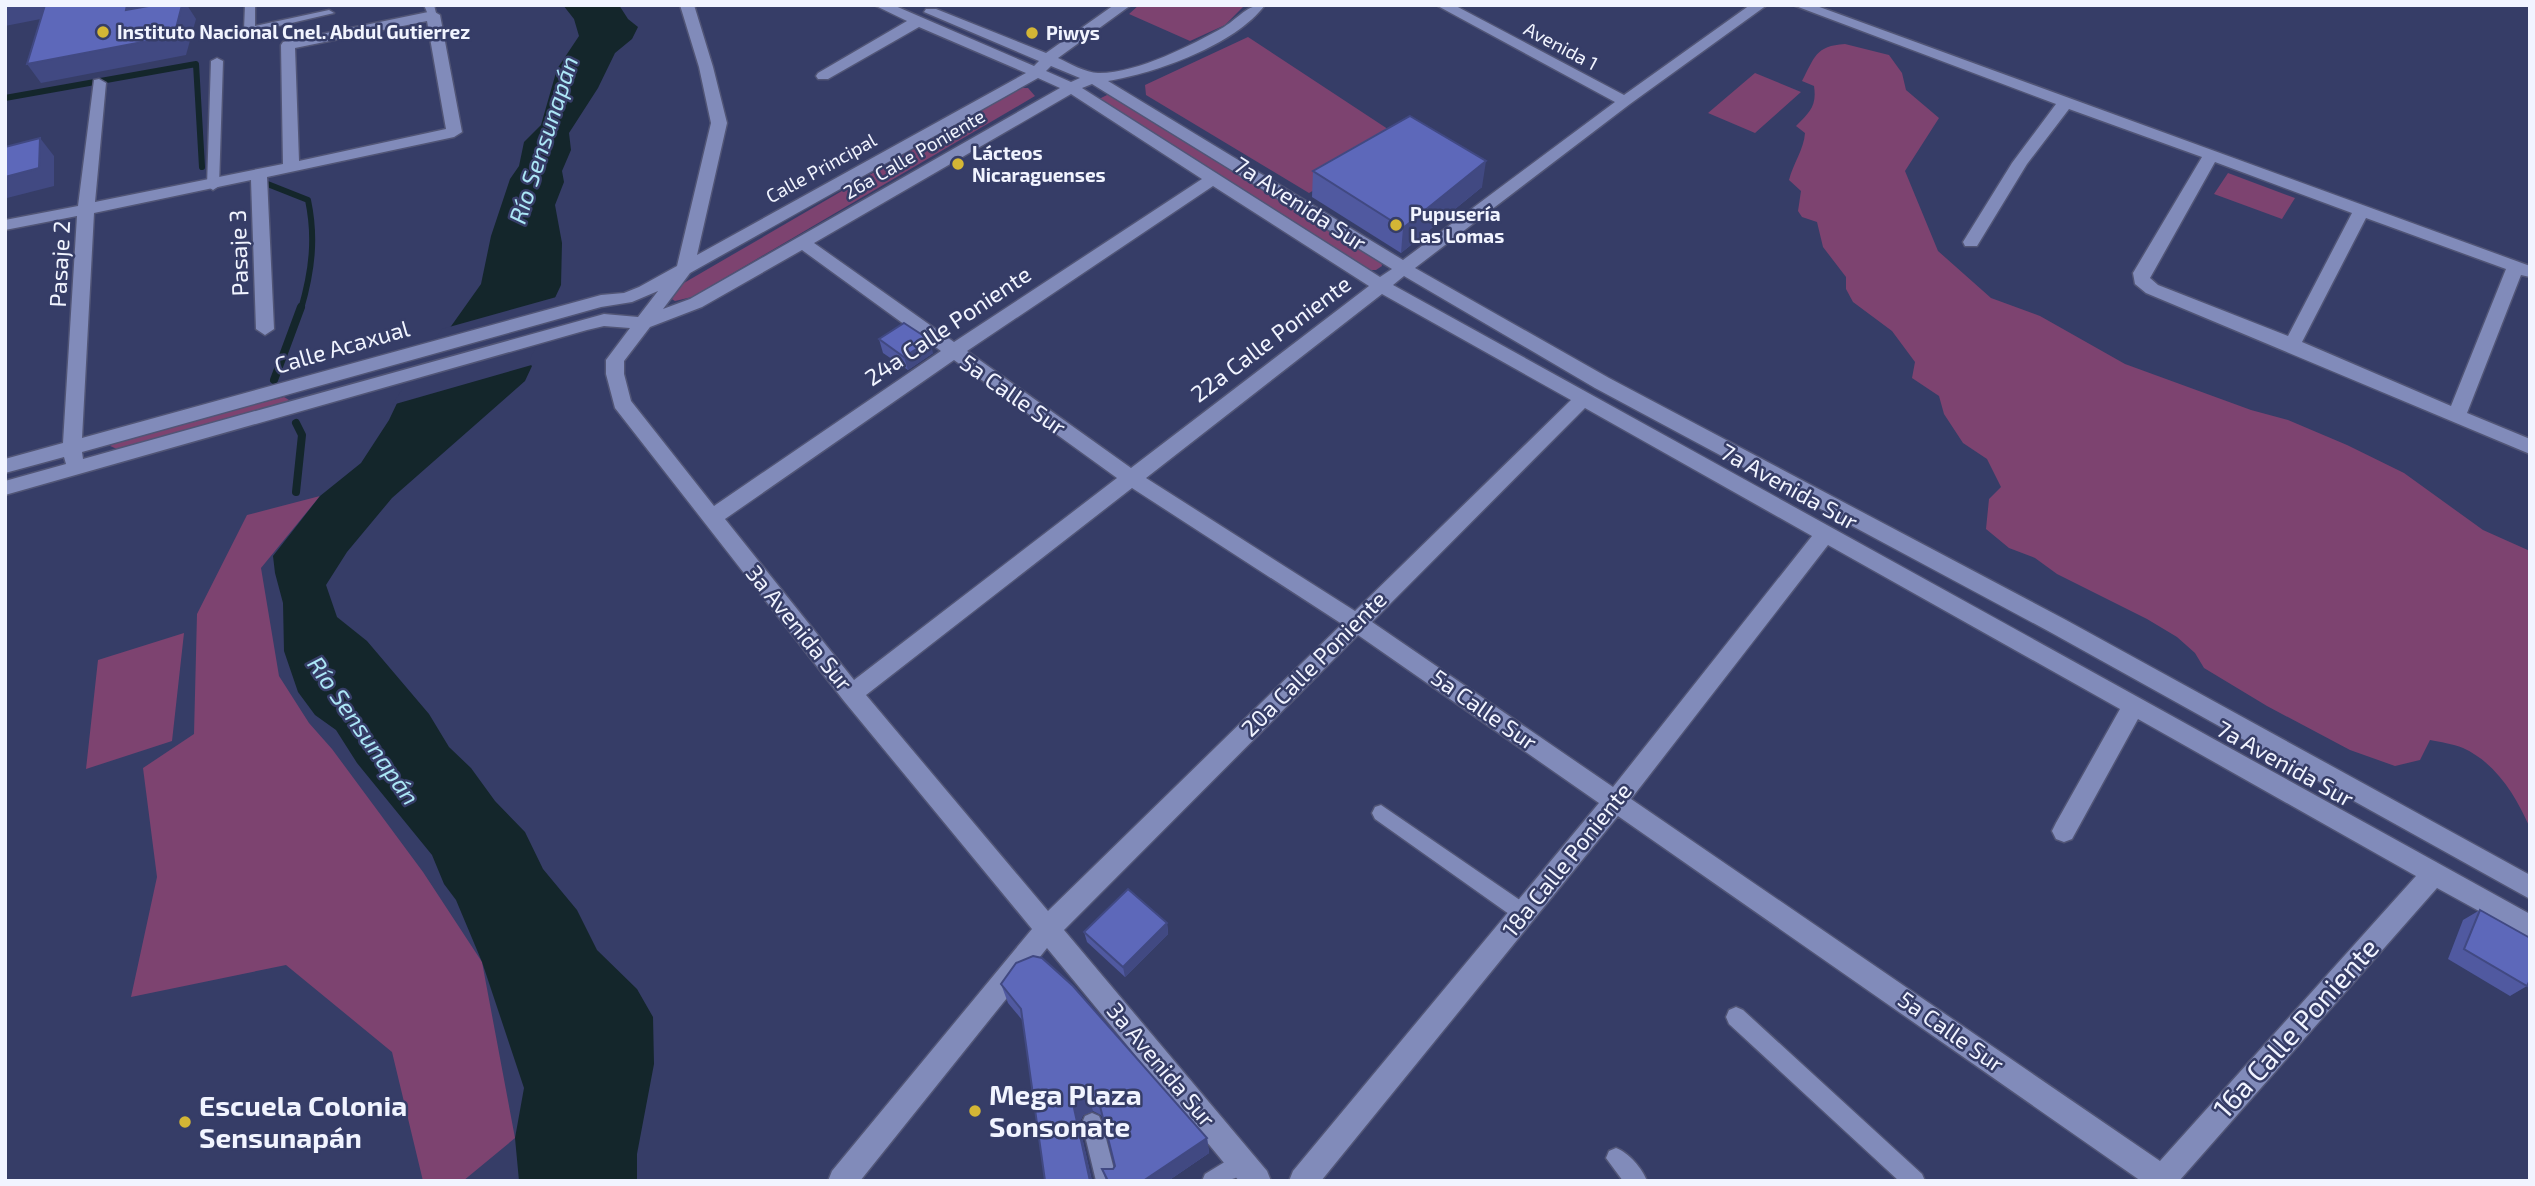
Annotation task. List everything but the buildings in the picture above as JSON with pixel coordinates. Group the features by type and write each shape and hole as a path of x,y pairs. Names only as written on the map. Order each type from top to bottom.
{"street":[{"name":"3a Avenida Sur","path":"687,5 706,67 719,123 685,268 615,359 615,374 622,404 852,694 1256,1181"},
{"path":"881,5 1042,67"},
{"path":"916,5 1042,67"},
{"path":"1042,67 1057,50 1124,5"},
{"name":"26a Calle Poniente","path":"326,387 604,320 643,323 696,303 1057,97 1070,87 1091,77 1139,69 1226,32 1243,24 1258,5"},
{"name":"Avenida 1","path":"1444,5 1625,101"},
{"name":"22a Calle Poniente","path":"852,694 1625,101 1760,5"},
{"path":"1800,5 2523,269 2457,415"},
{"path":"5,225 212,186 454,132 431,10 288,46 291,168"},
{"path":"823,76 918,21"},
{"name":"Calle Principal","path":"626,298 645,291 1042,67"},
{"name":"7a Avenida Sur","path":"1042,67 1091,77 1405,269 1602,383 2057,626 2530,888"},
{"name":"7a Avenida Sur","path":"1042,67 1383,287 2433,875 2530,926"},
{"name":"Pasaje 2","path":"72,448 86,209 99,83"},
{"path":"1971,242 2020,163 2065,103"},
{"path":"2211,155 2142,273 2141,280 2152,289 2292,345 2530,447"},
{"name":"Pasaje 3","path":"259,176 265,329"},
{"name":"24a Calle Poniente","path":"712,518 953,351 1214,178"},
{"path":"2292,345 2361,212"},
{"name":"5a Calle Sur","path":"802,242 1131,478 1356,622 2162,1180"},
{"name":"Calle Acaxual","path":"5,488 601,301 626,298"},
{"name":"Calle Acaxual","path":"5,466 326,387"},
{"name":"20a Calle Poniente","path":"842,1181 1048,928 1582,400"},
{"path":"72,448 75,468"},
{"name":"18a Calle Poniente","path":"1303,1181 1616,801 1824,535"},
{"path":"2064,831 2133,707"},
{"name":"16a Calle Poniente","path":"2162,1180 2433,875"}],"lane":[{"path":"250,5 249,30 330,9 334,36"},
{"path":"212,186 217,61"},
{"path":"1381,813 1523,913"},
{"path":"1736,1017 1914,1181"},
{"path":"1092,1124 1107,1181"},
{"path":"1616,1158 1637,1181"},
{"path":"1212,1181 1241,1162"}],"shaded area":[{"path":"1139,5 1245,5 1225,25 1190,41 1129,14"},
{"path":"1248,37 1403,139 1309,193 1146,95 1145,85"},
{"path":"1845,44 1889,55 1902,73 1906,90 1939,118 1905,171 1938,251 1991,298 2040,316 2125,364 2251,410 2288,420 2347,445 2404,473 2483,530 2530,551 2530,828 2504,782 2475,754 2430,740 2420,760 2395,766 2350,750 2267,706 2204,668 2195,653 2177,637 2057,574 2035,558 2009,548 1986,529 1989,499 2001,487 1987,459 1963,443 1944,414 1939,396 1912,378 1915,362 1892,331 1853,302 1846,289 1846,277 1823,247 1817,222 1802,217 1798,211 1801,191 1789,180 1805,133 1796,126 1811,108 1815,93 1814,86 1802,81 1817,54 1827,47"},
{"path":"1755,73 1801,92 1755,133 1708,113"},
{"path":"1019,88 1028,88 1035,96 692,297 675,301 670,298 677,287"},
{"path":"1111,93 1381,261 1382,266 1369,270 1099,99"},
{"path":"2228,173 2295,198 2282,219 2214,194"},
{"path":"284,397 289,400 282,405 117,449 110,446 121,439"},
{"path":"320,496 261,568 279,676 309,723 332,749 423,872 482,962 515,1138 463,1181 423,1181 392,1052 286,965 131,997 157,877 143,768 194,734 197,614 247,515"},
{"path":"184,633 172,741 86,769 98,660"}],"water":[{"name":"Río Sensunapán","path":"563,5 619,5 628,19 638,27 632,39 615,53 598,88 569,133 571,150 562,171 564,182 555,205 562,243 561,285 526,360 532,366 525,381 392,498 347,552 326,585 337,617 367,641 429,714 449,747 471,768 495,801 525,832 543,869 577,910 597,950 637,989 653,1017 654,1064 637,1154 637,1181 519,1181 515,1138 524,1088 482,962 456,900 444,884 432,855 357,763 336,730 315,715 298,692 284,651 283,603 273,556 320,496 361,463 398,401 481,284 491,236 510,179 519,166 524,142 541,125 557,69 579,36 574,19"}],"pier":[{"path":"560,296 530,359 535,364 392,405 442,329"}],"waterway":[{"path":"5,98 196,64 202,167"},
{"path":"265,183 308,200 312,255 301,309"},
{"path":"274,380 301,307"},
{"path":"296,423 302,435 296,492"}],"place":[{"name":"Instituto Nacional Cnel. Abdul Gutierrez","path":"103,32"},
{"name":"Piwys","path":"1032,33"},
{"name":"Lácteos Nicaraguenses","path":"958,164"},
{"name":"Pupusería Las Lomas","path":"1396,225"},
{"name":"Mega Plaza Sonsonate","path":"975,1111"},
{"name":"Escuela Colonia Sensunapán","path":"185,1122"}]}
